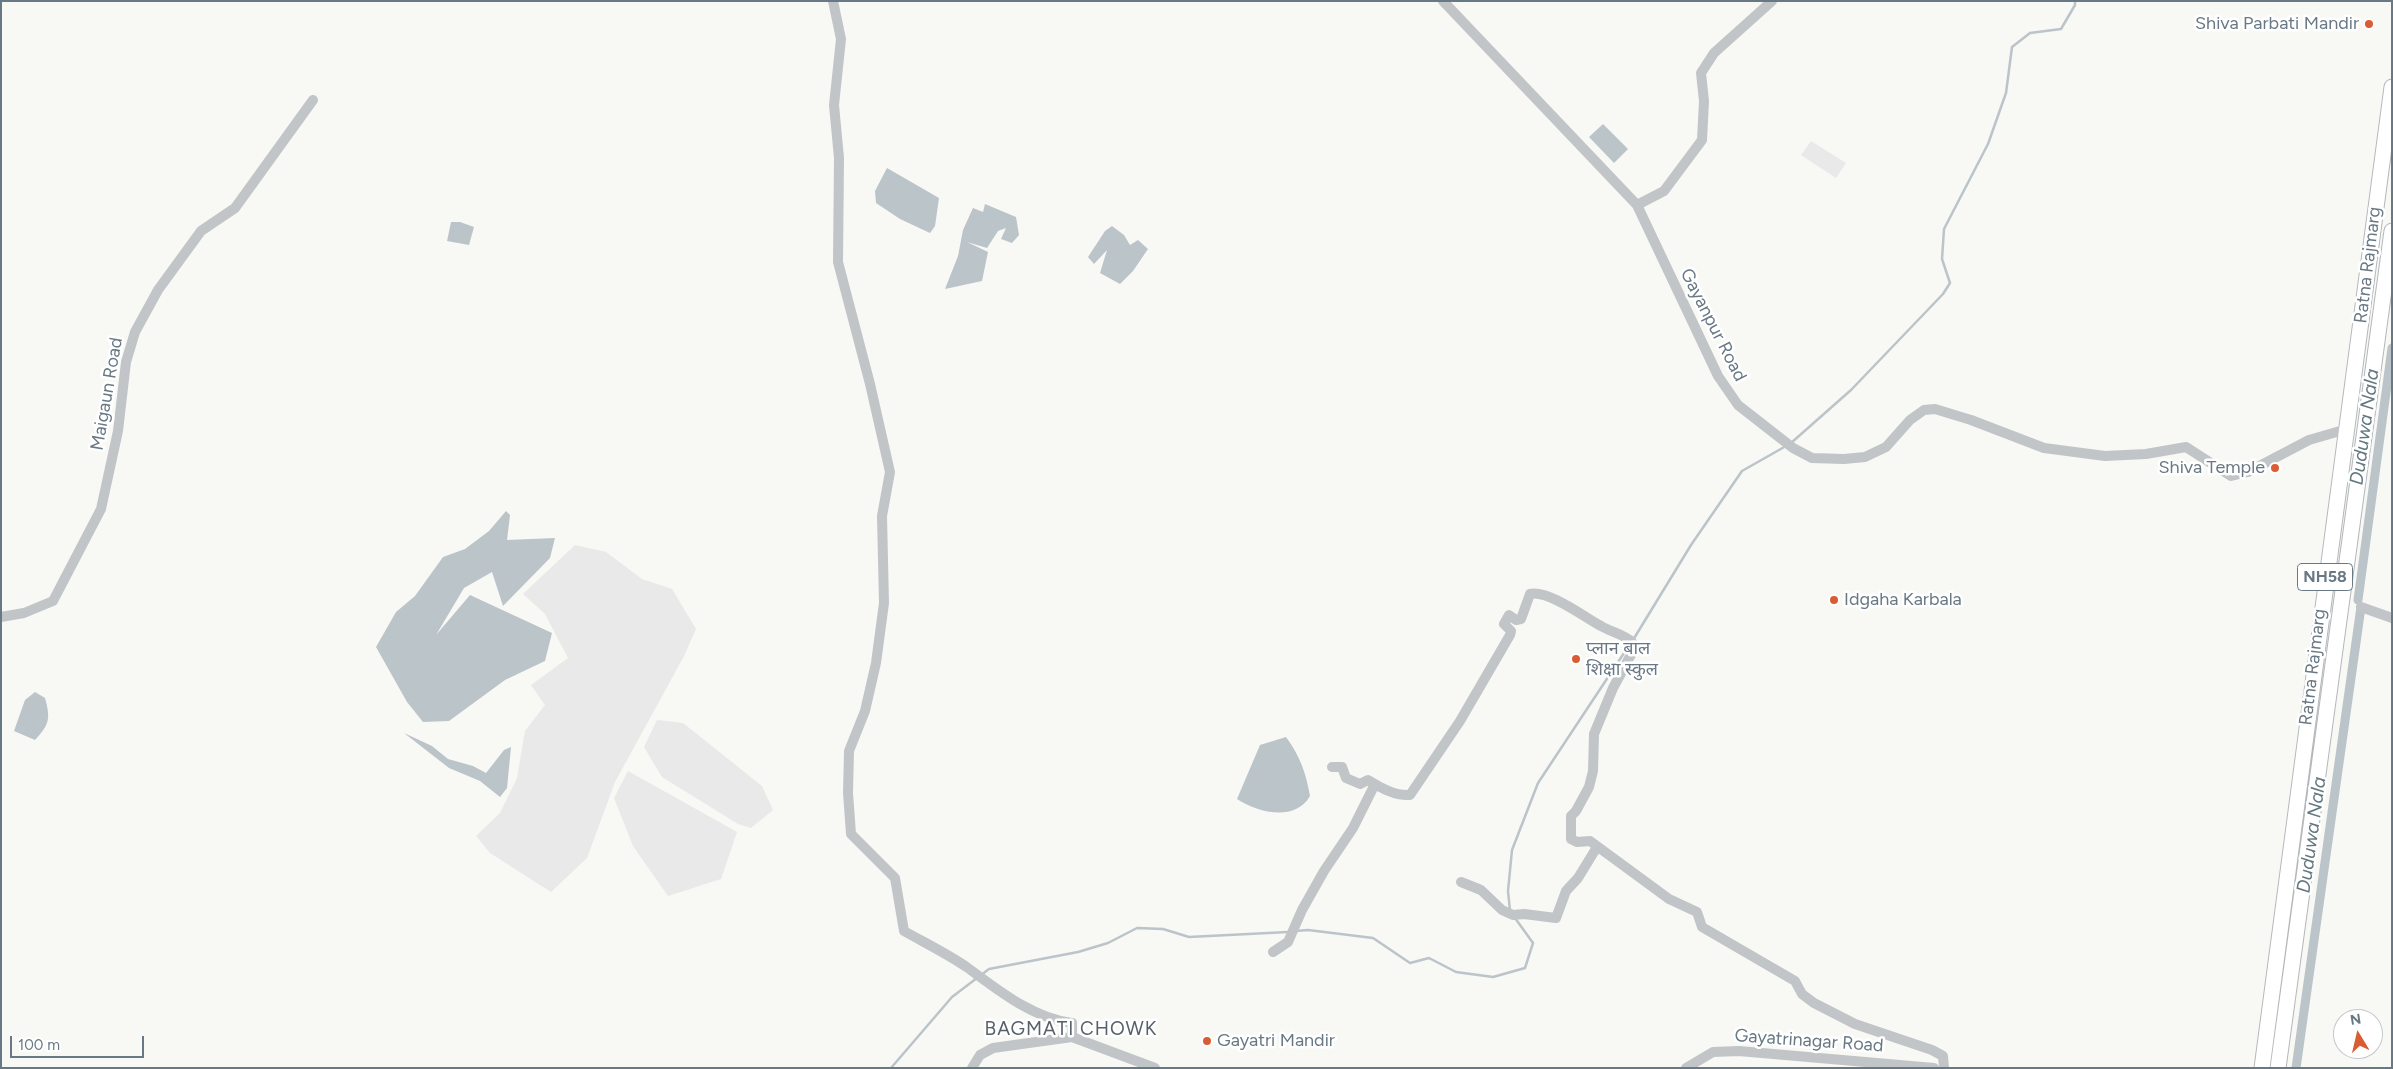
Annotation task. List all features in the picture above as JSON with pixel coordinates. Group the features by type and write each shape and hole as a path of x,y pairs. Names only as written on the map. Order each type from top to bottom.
{"highway":[{"name":"Ratna Rajmarg","path":"2262,1068 2321,610 2392,88"},
{"name":"Ratna Rajmarg","path":"2278,1068 2392,231"}],"street":[{"path":"833,1 841,39 834,104 839,158 838,262 870,384 890,472 882,516 884,603 876,663 865,711 850,751 848,793 851,834 895,878 904,931 1012,999 1057,1022 1072,1023 1072,1038"},
{"name":"Gayanpur Road","path":"1443,1 1637,205 1718,376 1738,405 1774,435 1812,458 1844,460 1865,457 1886,448 1910,420 1924,410 1935,410 1971,420 2044,448 2105,456 2146,454 2186,447 2232,476 2248,472 2309,440 2347,429"},
{"path":"1637,205 1664,191 1702,140 1704,101 1701,73 1714,53 1772,1"},
{"name":"Maigaun Road","path":"1,617 24,613 53,601 101,509 118,431 126,362 134,332 158,290 201,231 234,208 313,100"},
{"path":"1332,767 1342,767 1346,778 1360,784 1368,780 1402,796 1410,795 1494,664 1510,635 1511,631 1504,624 1509,615 1516,620 1521,618 1530,594 1547,596 1613,632 1626,636 1632,642 1633,651 1613,688 1594,734 1592,748 1593,771 1589,787 1576,811 1571,816 1571,839 1577,842 1590,841 1669,898 1697,912 1703,927 1795,980 1802,994 1814,1003 1855,1024 1932,1050 1943,1056 1944,1068"},
{"path":"2361,607 2392,618"},
{"path":"1273,952 1288,942 1302,910 1324,871 1353,828 1375,784"},
{"path":"1461,882 1481,890 1502,910 1513,915 1524,914 1556,918 1570,885 1578,878 1597,847"},
{"path":"972,1068 980,1055 993,1048 1072,1038 1155,1068"},
{"name":"Gayatrinagar Road","path":"1686,1068 1713,1052 1738,1051 1934,1068"}],"shaded area":[{"path":"1603,124 1628,149 1614,163 1589,137"},
{"path":"1811,141 1846,163 1836,178 1801,155"},
{"path":"887,168 939,198 935,226 930,233 900,219 876,203 875,191"},
{"path":"985,204 1016,217 1019,235 1012,243 1001,239 1006,228 998,231 987,248 967,242 988,252 982,281 945,289 958,256 963,230 973,208 983,212"},
{"path":"451,222 460,222 474,227 469,245 447,241"},
{"path":"1112,226 1124,235 1130,245 1138,240 1148,249 1133,271 1120,284 1100,273 1107,250 1094,264 1088,257 1105,231"},
{"path":"506,511 510,515 507,540 555,538 550,558 503,606 492,572 464,588 436,635 470,595 552,633 545,661 505,680 449,721 423,722 407,702 376,647 396,612 415,596 443,557 465,549 489,531"},
{"path":"575,545 606,552 642,579 672,589 696,629 684,656 615,782 587,858 551,892 490,853 476,836 500,813 517,778 525,731 545,705 531,685 568,658 545,614 523,594"},
{"path":"35,692 45,698 48,721 35,740 14,731 25,700"},
{"path":"657,720 683,723 762,786 773,810 751,828 738,824 662,777 644,747"},
{"path":"404,733 432,746 448,759 473,766 486,773 504,750 511,747 507,788 500,797 480,781 449,768"},
{"path":"1286,737 1302,765 1310,796 1303,804 1286,812 1265,811 1237,799 1260,745"},
{"path":"628,771 737,832 721,879 668,896 633,846 614,798"}],"waterway":[{"path":"1791,443 1851,390 1943,294 1950,283 1942,259 1944,229 1988,144 2006,93 2012,47 2030,33 2061,29 2075,5 2075,1"},
{"name":"Duduwa Nala","path":"2358,600 2392,348"},
{"path":"1633,640 1691,545 1742,471 1786,446"},
{"name":"Duduwa Nala","path":"2296,1068 2361,607"},
{"path":"1510,911 1508,891 1512,850 1538,783 1628,647"},
{"path":"1296,931 1308,930 1373,938 1410,963 1429,958 1456,972 1493,977 1525,968 1533,943 1515,918"},
{"path":"981,975 989,969 1078,952 1108,943 1137,928 1163,929 1189,937 1288,932"},
{"path":"891,1068 952,997 977,978"}],"place":[{"name":"Shiva Parbati Mandir","path":"2369,24"},
{"name":"Shiva Temple","path":"2275,468"},
{"name":"Idgaha Karbala","path":"1834,600"},
{"name":"प्लान बाल शिक्षा स्कुल","path":"1576,659"},
{"name":"Gayatri Mandir","path":"1207,1041"}],"district":[{"name":"BAGMATI CHOWK","path":"1071,1029"}]}
